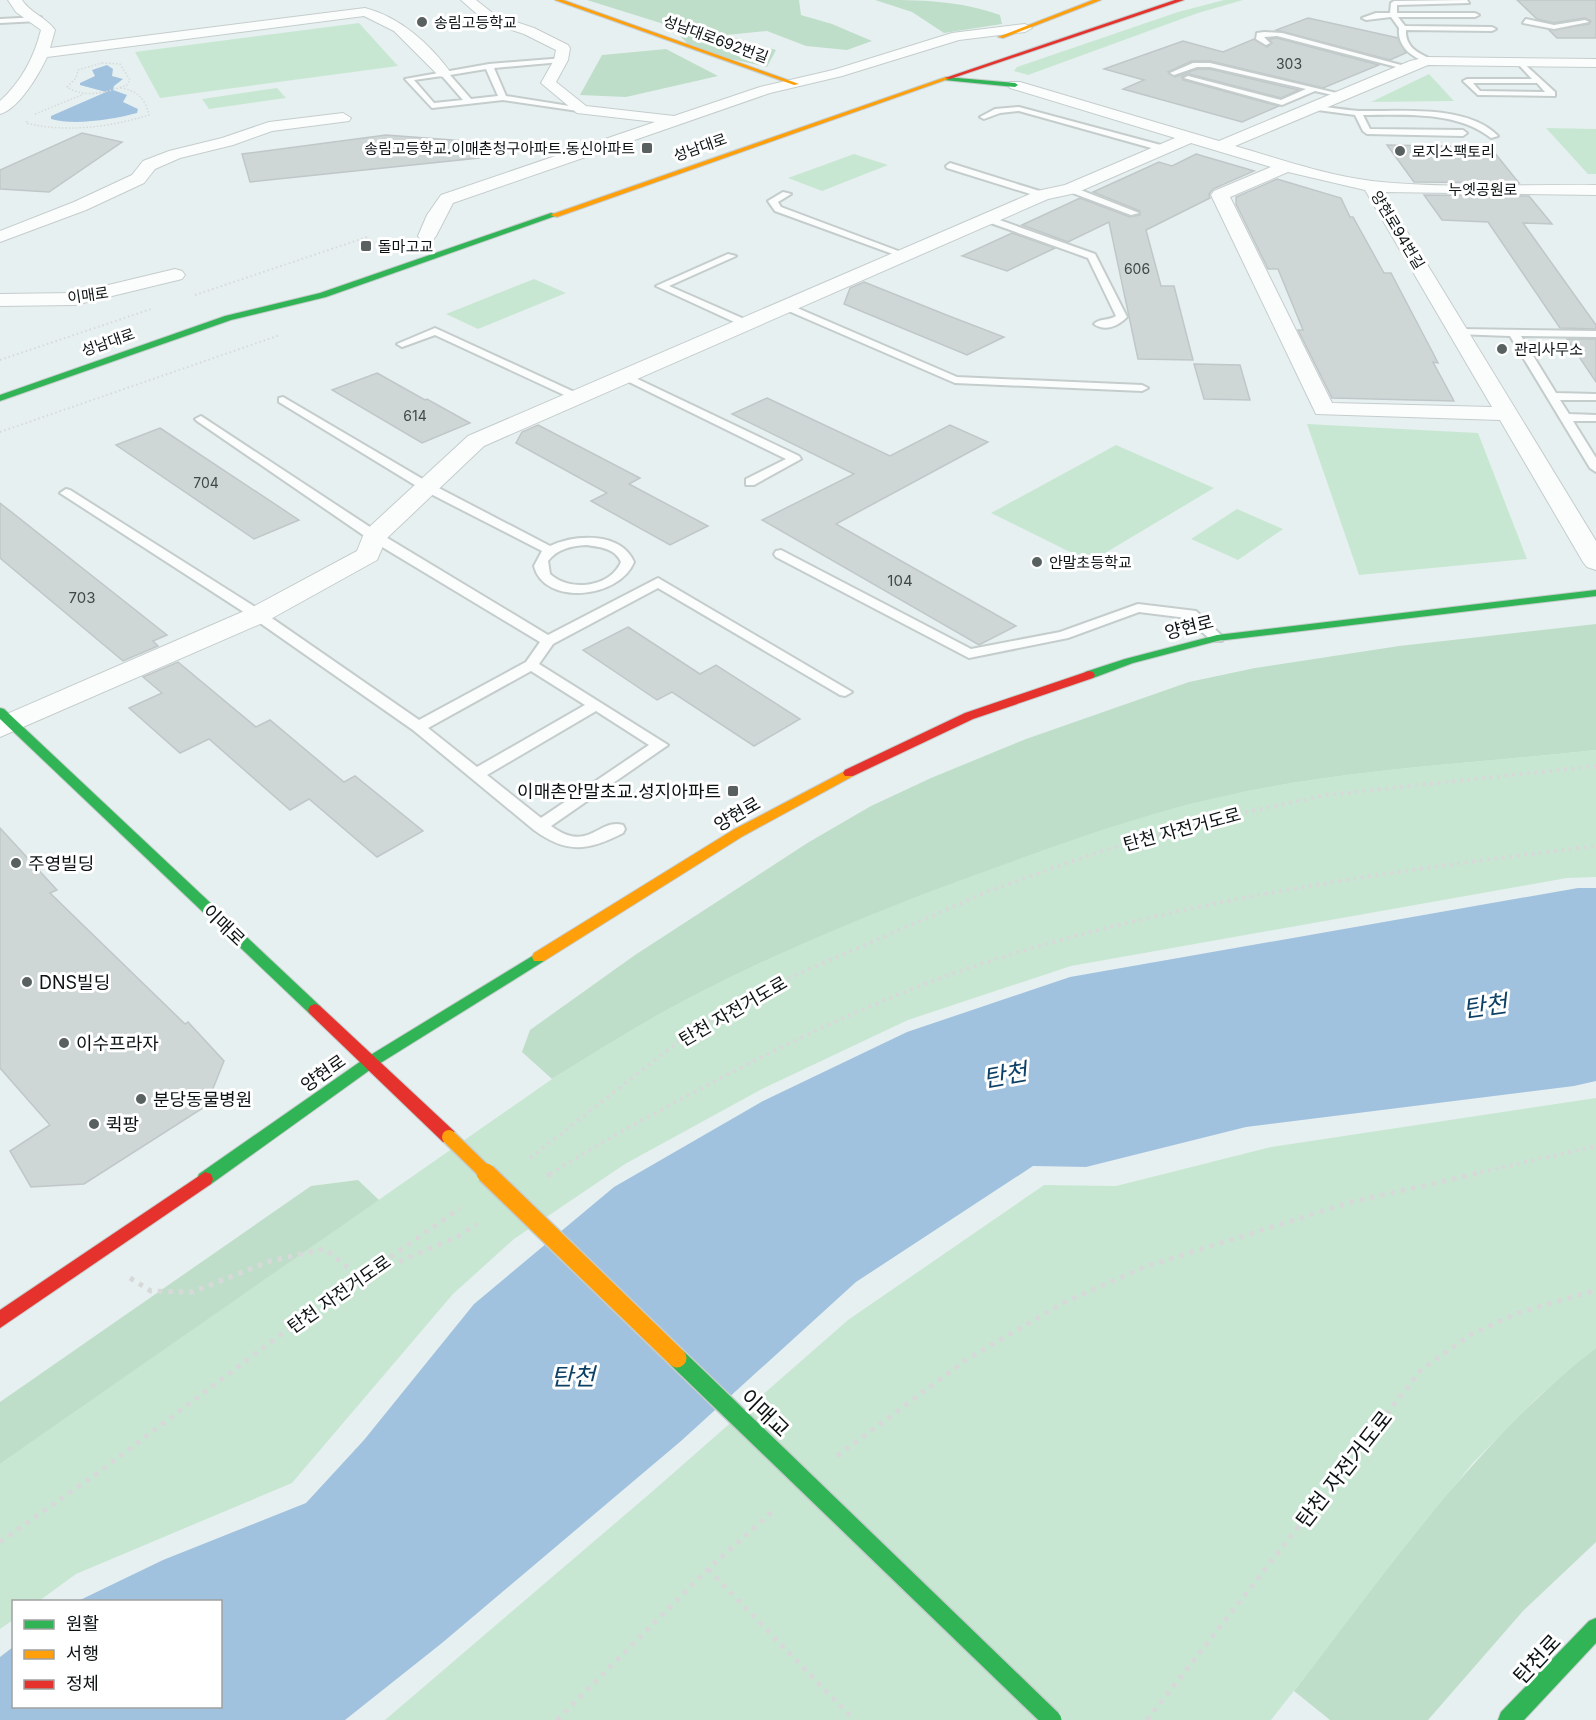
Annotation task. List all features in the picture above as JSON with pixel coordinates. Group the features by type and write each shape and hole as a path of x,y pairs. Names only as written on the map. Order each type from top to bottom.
{"main road":[{"name":"성남대로692번길","path":"558,0 796,84"},
{"path":"974,47 1098,0"},
{"name":"성남대로","path":"0,398 228,318 323,295 986,65 1181,0"},
{"path":"986,65 1015,85"},
{"path":"946,79 1015,85"},
{"path":"423,238 449,229"},
{"name":"성남대로","path":"228,318 276,291"},
{"path":"0,388 45,382"},
{"name":"양현로","path":"3,1312 96,1257 369,1063 738,833 827,784 969,716 1129,661 1217,638 1596,593"},
{"name":"이매로","path":"4,721 448,1137"},
{"name":"이매교","path":"448,1137 1052,1720"},
{"name":"탄천로","path":"1509,1720 1596,1628"}],"street":[{"path":"0,109 16,96 42,53 48,30 38,19 17,6 15,0"},
{"path":"468,0 490,18 529,31 563,48 561,60 548,83 582,110 678,120"},
{"path":"42,53 365,12 377,14 405,33 444,73"},
{"path":"423,238 447,199 730,100 796,84 957,36 1025,28"},
{"path":"1220,146 1341,95 1428,62 1596,63"},
{"name":"양현로94번길","path":"1015,85 1319,176 1371,186 1596,562"},
{"path":"0,237 80,206 138,179 148,165 175,154 227,142 269,128 343,118"},
{"path":"4,721 258,615 368,555 374,536 476,441 1042,195 1070,189 1191,137"},
{"path":"1288,166 1220,195 1324,409 1508,414"},
{"name":"누엣공원로","path":"1371,186 1413,189 1596,190"},
{"name":"이매로","path":"0,300 75,299 175,275"}],"lane":[{"path":"1393,15 1396,2 1467,2"},
{"path":"1575,12 1586,22"},
{"path":"1365,18 1376,15 1475,15"},
{"path":"1393,15 1403,28 1402,37 1410,51 1428,62"},
{"path":"0,21 38,19"},
{"path":"1526,21 1554,27 1596,22"},
{"path":"1403,28 1492,29"},
{"path":"1266,43 1260,39 1260,35 1270,33 1408,68"},
{"path":"561,60 489,66 409,79 432,106 503,98 582,110"},
{"path":"1521,63 1539,81 1552,94 1478,93 1467,81 1539,81"},
{"path":"1174,73 1196,65 1210,65 1341,95"},
{"path":"489,66 503,98"},
{"path":"444,73 469,102"},
{"path":"1188,78 1282,103 1314,89"},
{"path":"1313,107 1358,113 1415,114 1451,118 1473,124 1489,131 1494,136"},
{"path":"984,117 998,111 1018,109 1165,149"},
{"path":"1358,113 1367,131 1463,133"},
{"path":"950,166 1042,195"},
{"path":"1070,189 1134,213"},
{"path":"786,194 773,201 778,209 904,255"},
{"path":"988,219 1092,256 1122,317 1112,324 1099,324"},
{"path":"731,256 661,286 747,324"},
{"path":"788,307 955,380 1142,388"},
{"path":"402,344 435,331 579,398"},
{"path":"1459,332 1596,334"},
{"path":"1514,333 1596,468"},
{"path":"627,377 795,459 750,482"},
{"path":"1553,396 1596,397"},
{"path":"283,400 427,487 551,551 571,543 601,542 621,550 627,557 628,565 621,576 610,583 591,588 567,588 554,584 541,573 540,564 551,551"},
{"path":"1565,417 1596,418"},
{"path":"201,419 374,536 548,641"},
{"path":"1581,443 1596,443"},
{"path":"66,493 258,615 418,727 556,840 578,843 600,838 617,829"},
{"path":"781,554 969,654 1063,635 1138,608 1191,615 1217,638"},
{"path":"418,727 531,665 548,641 658,582 845,692"},
{"path":"531,665 660,745 540,826"},
{"path":"477,774 596,705"}],"path":[{"path":"84,94 69,90 67,87 76,78 78,70 102,63 120,64 130,81 120,88 84,94 45,108 26,123 35,127 55,128 135,121 149,115 141,95 134,89 120,88"},
{"name":"탄천 자전거도로","path":"526,1161 682,1038 759,992 989,891 1102,851 1203,822 1328,795 1596,766"},
{"path":"542,1179 611,1136 790,1042 882,1001 1005,956 1130,923 1289,890 1400,870 1596,846"},
{"path":"834,1459 869,1430 966,1360 1063,1303 1144,1267 1351,1202 1596,1146"},
{"name":"탄천 자전거도로","path":"0,1542 468,1202"},
{"path":"96,1257 151,1291 193,1292 270,1261 325,1249 361,1278 459,1236 478,1223"},
{"name":"탄천 자전거도로","path":"1147,1720 1421,1370 1470,1335 1515,1314 1596,1290"},
{"path":"557,1720 708,1569 782,1503"},
{"path":"708,1569 854,1720"}],"green space":[{"path":"587,0 799,0 801,15 832,24 872,41 847,50 806,46 767,31 726,35 776,50 767,67 695,51 670,26"},
{"path":"875,0 924,1 969,6 1000,15 1002,24 944,33 912,12"},
{"path":"1224,0 1243,0 1198,13 1028,75 1014,71 1017,67 1178,12"},
{"path":"359,23 398,66 160,98 135,52"},
{"path":"666,49 718,76 626,97 580,95 602,55"},
{"path":"1429,74 1454,101 1371,102"},
{"path":"277,88 286,98 209,109 202,99"},
{"path":"1546,128 1596,129 1596,174 1588,174"},
{"path":"854,154 888,165 822,191 788,178"},
{"path":"534,279 566,293 478,329 446,314"},
{"path":"1307,424 1478,433 1527,559 1359,575"},
{"path":"1116,445 1214,488 1090,562 991,513"},
{"path":"1237,509 1283,529 1238,560 1191,539"},
{"path":"1596,624 1596,750 1421,767 1291,783 1218,797 1159,813 1072,840 974,875 816,938 682,1002 552,1079 522,1052 530,1030 635,955 809,842 871,806 931,778 1026,739 1189,682 1255,668 1399,646"},
{"path":"1596,750 1596,877 1567,878 1071,966 908,1020 762,1089 625,1164 514,1239 453,1294 292,1483 76,1574 40,1600 12,1600 12,1621 0,1629 0,1464 552,1079 625,1034 701,992 818,937 898,904 1047,849 1161,812 1219,797 1291,783 1421,767"},
{"path":"1596,1098 1596,1348 1537,1398 1472,1464 1271,1720 385,1720 654,1490 848,1320 1044,1185 1116,1186 1271,1147"},
{"path":"358,1180 379,1200 0,1464 0,1402 311,1186"},
{"path":"1596,1348 1596,1542 1523,1611 1428,1720 1330,1720 1294,1691 1434,1510 1472,1466 1552,1385"}],"water":[{"path":"107,65 113,69 112,76 123,79 114,86 113,90 127,95 123,102 138,109 137,113 83,122 51,119 51,116 106,92 80,85 80,83 95,76 92,70"},
{"name":"탄천","path":"1578,888 1596,888 1596,1081 1574,1086 1246,1127 1086,1167 1033,1166 856,1282 681,1441 442,1643 345,1720 0,1720 0,1657 12,1648 12,1708 222,1708 222,1600 80,1600 163,1560 306,1503 364,1440 474,1304 614,1187 763,1101 907,1032 1070,977"}],"building":[{"path":"1517,0 1596,0 1596,38 1557,38 1549,30 1589,24 1591,21 1585,18 1554,23 1537,19"},
{"path":"1308,18 1398,38 1406,53 1390,60 1276,30"},
{"path":"1277,38 1379,65 1323,88 1210,61 1192,61 1168,72 1175,77 1197,69 1210,69 1299,90 1281,98 1189,74 1182,77 1183,80 1279,106 1242,122 1123,89 1144,80 1104,69 1183,41 1223,52 1254,39 1267,47 1272,43 1269,39"},
{"path":"82,133 122,142 49,192 0,189 0,170"},
{"path":"386,135 479,142 479,158 250,182 242,154"},
{"path":"1387,145 1490,147 1519,183 1414,182"},
{"path":"1196,154 1254,171 1213,189 1209,194 1210,198 1146,230 1161,286 1174,286 1193,360 1138,359 1109,222 1068,242 1022,225 1080,198 1130,217 1140,215 1140,211 1093,192 1159,162 1172,166"},
{"path":"1277,179 1341,198 1384,273 1391,273 1438,363 1433,362 1454,401 1332,398 1298,330 1303,330 1278,269 1268,269 1236,204 1236,197"},
{"path":"1424,195 1529,196 1552,224 1523,223 1596,325 1596,329 1560,328 1488,222 1442,220"},
{"path":"1012,233 1055,248 1007,271 962,256"},
{"path":"864,282 1004,337 967,355 844,304 850,288"},
{"path":"1567,339 1596,339 1596,382"},
{"path":"1194,364 1240,365 1250,400 1204,399"},
{"path":"377,373 470,423 422,443 332,390"},
{"path":"767,398 890,456 950,425 988,442 836,524 1016,626 979,645 762,520 854,474 732,414"},
{"path":"538,425 640,478 629,484 708,526 670,545 591,501 607,493 516,443 522,432"},
{"path":"160,428 299,520 254,539 116,445"},
{"path":"0,503 167,635 153,641 158,646 123,661 0,558"},
{"path":"628,627 700,674 716,665 800,719 754,746 672,692 657,700 583,650"},
{"path":"178,662 256,727 270,720 344,782 355,776 423,831 377,857 309,799 290,810 209,739 180,753 129,708 162,693 143,677"},
{"path":"0,828 57,890 50,893 185,1024 188,1022 224,1061 206,1106 84,1184 31,1187 10,1151 50,1125 0,1068"}],"traffic: fast":[{"path":"946,79 1015,85"},
{"path":"0,398 228,318 323,295 554,215"},
{"path":"1089,675 1129,661 1217,638 1596,593"},
{"path":"0,712 315,1010"},
{"path":"205,1179 369,1063 539,957"},
{"path":"677,1358 1052,1720"},
{"path":"1509,1720 1596,1628"}],"traffic: slow":[{"path":"558,0 796,84"},
{"path":"1001,37 1098,0"},
{"path":"554,215 948,78"},
{"path":"539,957 738,833 849,773"},
{"path":"449,1137 677,1358"}],"traffic: jam":[{"path":"948,78 1181,0"},
{"path":"849,773 969,716 1089,675"},
{"path":"315,1010 449,1137"},
{"path":"0,1320 205,1179"}],"place":[{"name":"송림고등학교","path":"422,22"},
{"name":"송림고등학교.이매촌청구아파트.동신아파트","path":"647,148"},
{"name":"로지스팩토리","path":"1400,151"},
{"name":"돌마고교","path":"366,246"},
{"name":"관리사무소","path":"1502,349"},
{"name":"안말초등학교","path":"1037,562"},
{"name":"이매촌안말초교.성지아파트","path":"733,791"},
{"name":"주영빌딩","path":"16,863"},
{"name":"DNS빌딩","path":"27,982"},
{"name":"이수프라자","path":"64,1043"},
{"name":"분당동물병원","path":"141,1099"},
{"name":"퀵팡","path":"94,1124"}]}
